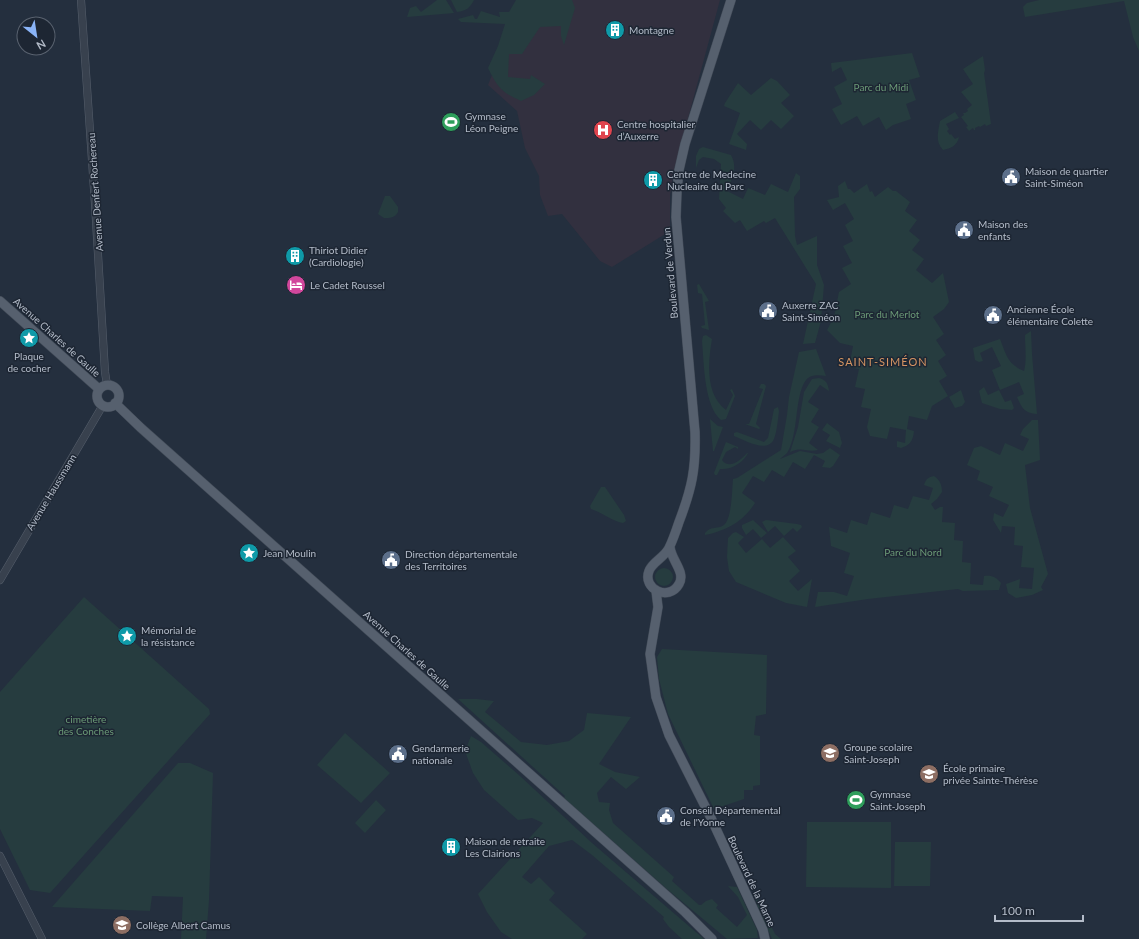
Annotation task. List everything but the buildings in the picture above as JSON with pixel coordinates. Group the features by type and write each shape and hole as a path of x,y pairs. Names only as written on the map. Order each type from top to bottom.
{"main road":[{"name":"Boulevard de Verdun","path":"670,547 688,499 693,478 695,459 695,432 676,217 679,170 685,144 731,0"},
{"name":"Avenue Charles de Gaulle","path":"0,301 103,387"},
{"path":"113,386 118,391 118,398 115,403 108,406 103,405 98,400 97,396 103,387 113,386"},
{"name":"Avenue Charles de Gaulle","path":"115,403 140,428 685,912 712,939"},
{"path":"667,593 656,591 651,586 648,576 649,570 664,556 670,547"},
{"path":"670,547 670,552 675,564"},
{"path":"658,561 665,560 675,564 679,568 681,579 675,589 667,593 658,607"},
{"path":"656,591 658,607"},
{"name":"Boulevard de la Marne","path":"658,607 650,654 656,697 669,735 711,818 763,930 765,939"},
{"name":"Avenue Charles de Gaulle","path":"685,912 720,939"}],"street":[{"name":"Avenue Denfert Rochereau","path":"81,0 105,372 103,387"},
{"name":"Avenue Haussmann","path":"0,579 103,405"},
{"path":"0,856 42,939"}],"shaded area":[{"name":"Centre hospitalier d’Auxerre","path":"521,0 720,0 674,170 670,195 670,231 612,267 600,261 562,214 548,216 540,195 539,176 525,148 517,111 488,85"}],"green space":[{"path":"437,0 446,0 454,13 407,17 410,8 416,6 421,12"},
{"path":"451,0 474,0 467,9 457,12"},
{"path":"516,0 572,0 575,8 564,45 561,36 561,26 540,27 522,54 509,54 508,77 530,79 531,75 545,84 534,95 521,101 501,89 488,68 498,46 505,24 461,22 458,19 473,15 475,19 477,19 481,11 500,17 499,12 509,12"},
{"path":"1039,0 1139,0 1139,51 1133,37 1124,1 1025,17 1023,7 1027,3"},
{"name":"Parc du Midi","path":"912,53 920,77 909,80 916,100 906,104 911,119 893,125 886,130 879,117 863,126 857,116 841,125 832,109 842,104 834,87 847,80 841,67 832,72 831,63"},
{"path":"983,56 991,124 986,126 985,124 975,128 975,130 973,128 969,131 966,127 968,126 961,117 964,115 963,113 968,111 967,109 972,105 961,92 973,84 963,69"},
{"path":"771,78 777,81 790,95 781,103 794,116 781,129 771,120 761,130 750,120 737,134 747,144 746,150 729,144 740,113 724,106 725,103 738,83 751,95"},
{"path":"955,112 959,118 946,124 949,129 947,131 955,139 959,137 957,143 943,150 940,147 938,140 940,121"},
{"path":"703,147 731,155 734,168 727,191 743,199 748,188 765,195 771,184 788,192 796,173 800,176 800,189 794,197 795,236 797,245 817,236 817,265 824,285 821,321 815,343 803,344 816,284 775,218 766,223 764,221 747,231 740,220 735,223 723,211 726,208 719,199 721,164 714,159 703,157 699,160 696,168 696,156 699,149"},
{"name":"Parc du Merlot","path":"845,181 848,189 854,193 867,184 870,192 872,191 875,197 888,187 893,191 896,191 910,202 905,211 917,220 909,231 920,240 912,250 924,259 916,270 932,283 943,273 949,302 944,309 933,317 944,334 936,340 946,355 938,361 947,376 939,381 948,396 932,406 927,420 909,416 907,429 914,431 913,437 909,444 901,448 897,447 897,441 905,443 906,430 890,427 887,439 870,436 867,427 871,409 861,407 865,389 855,387 859,369 849,367 853,346 840,343 827,330 834,317 839,292 851,284 842,268 852,263 843,246 853,241 845,225 854,219 845,203 833,210 827,200 839,197 838,186"},
{"path":"385,196 390,196 398,207 398,212 392,217 388,218 384,218 378,214"},
{"path":"699,284 709,301 705,302 709,330 702,328 701,326 705,325 702,294 698,293 697,285"},
{"path":"1031,331 1037,414 1026,411 1020,404 1017,397 1024,394 1019,382 1000,390 992,370 1001,366 992,347 980,353 983,361 979,362 975,360 973,348 1000,339 1011,362 1024,371 1026,358 1025,335"},
{"path":"706,335 712,339 709,367 711,387 714,395 726,410 733,395 730,390 732,389 735,396 726,419 721,420 715,413 708,395 704,372 702,341 703,336"},
{"path":"816,349 826,376 818,375 808,378 802,387 791,445 787,453 780,459 800,451 817,454 823,453 830,448 840,455 830,468 822,467 825,461 814,455 805,469 793,462 784,477 772,470 764,482 753,476 742,493 755,503 751,509 740,520 727,528 705,535 705,533 712,528 724,525 727,521 731,504 733,479 737,478 781,450 789,397 799,352"},
{"path":"819,378 826,382 829,391 820,385 808,402 819,409 811,422 819,427 809,443 818,450 794,450 790,452 798,427 804,392 812,379"},
{"path":"761,384 766,386 756,424 760,428 759,429 745,424 749,424 763,389 759,388"},
{"path":"984,387 988,395 999,390 1005,402 1011,400 1014,408 1012,410 1000,409 982,403 979,391"},
{"path":"961,390 965,402 962,406 955,408 949,397"},
{"path":"778,407 777,429 771,443 761,446 734,436 734,433 737,432 764,442 768,438 774,409"},
{"path":"710,419 718,426 723,427 714,451 713,451"},
{"path":"1032,420 1038,420 1040,460 1025,465 1030,508 1048,574 1041,587 1043,590 1032,595 1016,598 1008,593 1006,584 1020,579 1019,588 1032,589 1034,568 1021,567 1023,546 1014,545 1015,527 1002,526 1001,533 993,520 994,513 1003,517 1009,505 989,496 993,487 977,480 980,471 967,465 974,448 981,446 1000,455 1005,443 1023,451 1029,439 1020,435 1023,429"},
{"path":"827,423 839,432 842,443 840,448 826,441 830,435 822,430"},
{"path":"726,442 738,447 738,449 735,447 726,452 722,460 725,463 735,463 748,453 743,460 736,465 720,469 717,475 715,475 714,473"},
{"name":"Parc du Nord","path":"934,476 938,479 942,487 942,492 931,504 935,510 943,507 942,522 955,523 954,540 963,541 962,562 971,563 970,584 983,585 984,576 992,576 1001,583 999,590 963,591 958,589 868,599 815,607 818,592 834,592 847,596 854,576 844,573 850,553 831,546 829,527 847,533 851,520 867,525 871,512 890,518 894,505 908,509 913,496 929,500 933,488 924,485 930,477"},
{"path":"601,487 605,487 624,515 626,521 623,523 619,522 591,509 590,506"},
{"path":"753,520 767,533 761,538 753,529 746,535 742,528 742,525"},
{"path":"766,520 797,524 801,525 802,527 797,532 793,528 784,536 775,526 768,532 762,522"},
{"path":"736,532 744,537 738,543 746,553 762,539 770,548 783,537 796,551 788,557 800,571 789,581 798,591 812,579 807,607 786,603 736,582 729,571 727,557 728,538"},
{"path":"660,568 668,568 673,573 671,584 668,586 660,586 655,581 655,573"},
{"name":"cimetière des Conches","path":"84,597 209,709 210,714 50,893 30,890 0,829 0,692"},
{"path":"662,649 767,655 766,714 756,716 754,735 760,736 760,785 753,786 753,790 744,790 744,799 714,809 668,714 659,679 657,657"},
{"path":"458,699 494,701 485,712 521,742 547,745 569,741 584,730 587,713 631,717 599,764 615,772 640,777 626,789 611,777 597,793 599,802 610,803 609,810 613,823 674,877 672,881 699,905 712,899 718,905 716,908 737,927 747,915 738,897 728,886 737,887 757,930 758,938 727,939 667,889 564,798 565,796"},
{"path":"345,733 390,773 361,803 317,765"},
{"path":"471,736 481,742 592,843 704,939 682,939 669,927 663,919 664,917 592,855 572,840 549,846 522,877 531,884 539,877 555,893 549,900 587,934 582,939 512,939 501,932 487,912 478,894 543,823 532,818 518,820 484,790 473,773 465,751"},
{"path":"178,763 190,763 213,773 209,900 206,939 181,939 183,897 152,896 150,911 52,907"},
{"path":"376,800 386,810 365,833 355,823"},
{"path":"807,822 891,822 891,888 806,887"},
{"path":"895,842 931,842 930,886 894,886"},
{"path":"756,895 775,934 781,939 772,939 756,903"}],"place":[{"name":"Montagne","path":"615,30"},
{"name":"Gymnase Léon Peigne","path":"451,122"},
{"name":"Centre hospitalier d’Auxerre","path":"603,130"},
{"name":"Maison de quartier Saint-Siméon","path":"1011,177"},
{"name":"Centre de Medecine Nucleaire du Parc","path":"653,180"},
{"name":"Maison des enfants","path":"964,230"},
{"name":"Thiriot Didier (Cardiologie)","path":"295,256"},
{"name":"Le Cadet Roussel","path":"296,285"},
{"name":"Auxerre ZAC Saint-Siméon","path":"768,311"},
{"name":"Ancienne École élémentaire Colette","path":"993,315"},
{"name":"Plaque de cocher","path":"29,338"},
{"name":"Jean Moulin","path":"249,553"},
{"name":"Direction départementale des Territoires","path":"391,560"},
{"name":"Mémorial de la résistance","path":"127,636"},
{"name":"Groupe scolaire Saint-Joseph","path":"830,753"},
{"name":"Gendarmerie nationale","path":"398,754"},
{"name":"École primaire privée Sainte-Thérèse","path":"929,774"},
{"name":"Gymnase Saint-Joseph","path":"856,800"},
{"name":"Conseil Départemental de l'Yonne","path":"666,816"},
{"name":"Maison de retraite Les Clairions","path":"451,847"},
{"name":"Collège Albert Camus","path":"122,925"}],"district":[{"name":"SAINT-SIMÉON","path":"883,362"}]}
